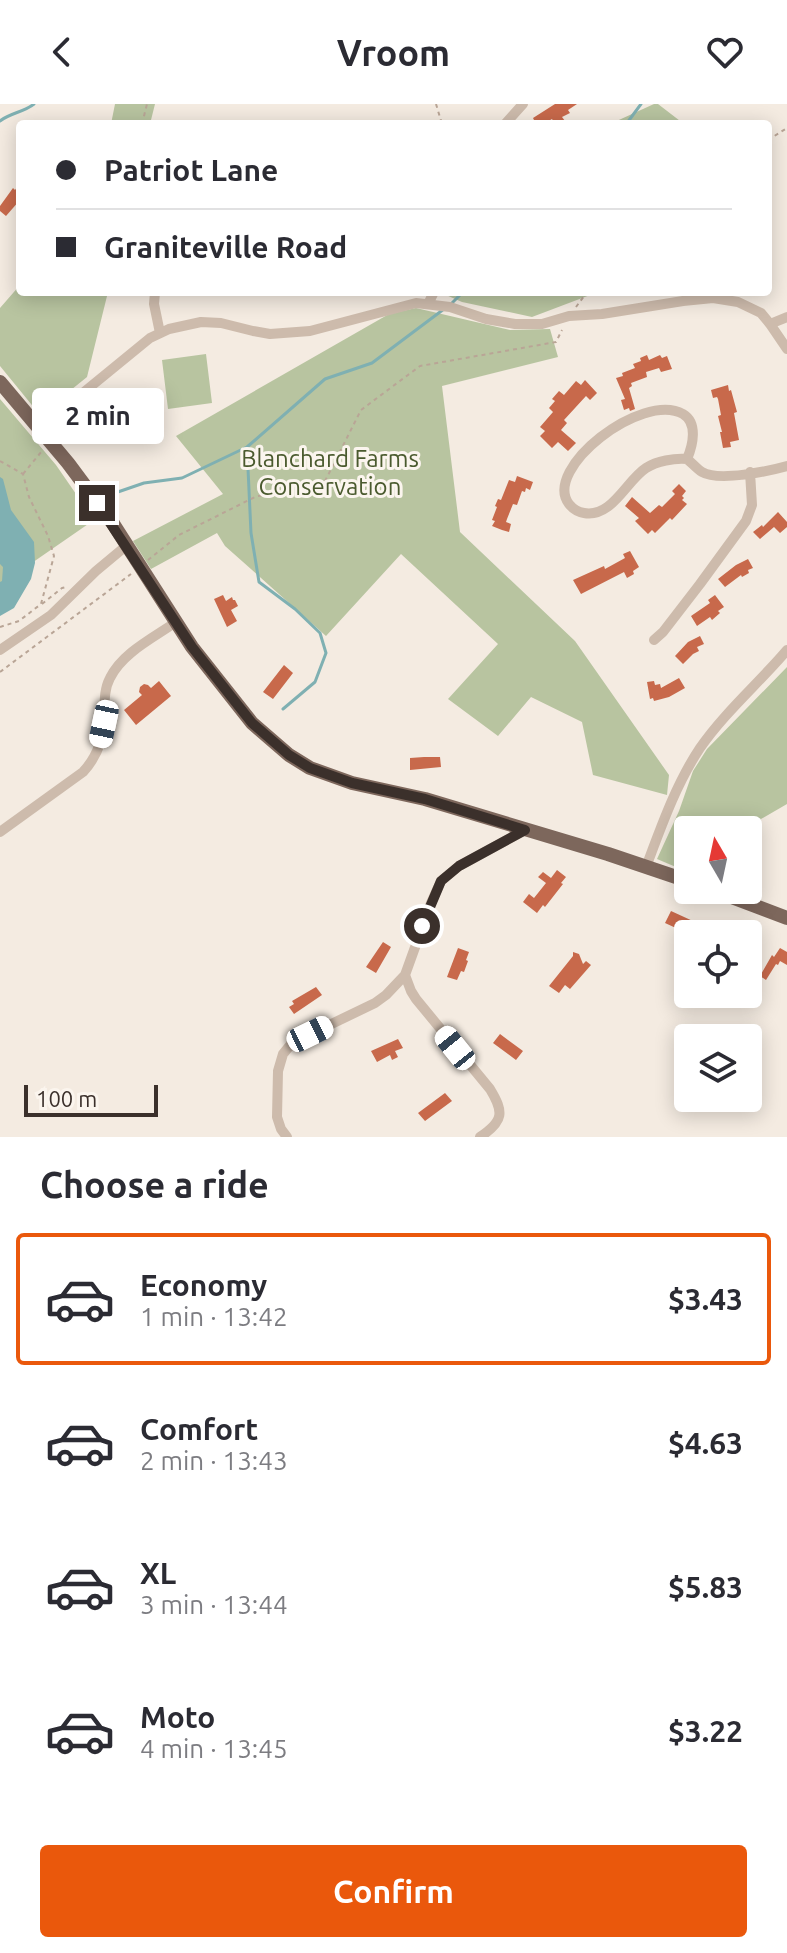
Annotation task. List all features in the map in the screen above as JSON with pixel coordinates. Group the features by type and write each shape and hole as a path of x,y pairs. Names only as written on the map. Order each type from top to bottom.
{"main road":[{"path":"0,382 45,434 112,522 192,647 252,723 289,755 310,768 352,783 425,799 674,876"},
{"path":"750,904 787,918"}],"street":[{"path":"509,120 523,104"},
{"path":"155,296 160,333"},
{"path":"428,304 432,296"},
{"path":"45,434 150,338 186,324 201,322 221,323 270,334 290,333 416,303 450,307 501,323 542,324 569,316 713,298 748,306 761,313 787,349"},
{"path":"770,324 787,317"},
{"path":"687,459 692,440 688,418 663,409 635,416 612,429 580,459 567,475 565,496 576,510 593,513 606,508 644,469 657,463 687,459 702,472 714,476 787,466"},
{"path":"654,640 746,521 752,505 750,472"},
{"path":"0,650 51,615 126,546"},
{"path":"0,832 83,772 92,762 103,732 107,684 111,675 125,658 176,622"},
{"path":"646,867 663,820 701,747 735,705 787,650"},
{"path":"287,1137 277,1117 278,1071 283,1054 292,1043 386,995 405,975 441,881 459,866 525,830"},
{"path":"405,975 416,999 500,1105 498,1120 480,1137"}],"path":[{"path":"0,672 118,586 179,535 255,497 321,489 361,410 420,366 556,342 569,316 584,296"},
{"path":"41,604 54,556 29,497 23,474 45,434"},
{"path":"0,461 23,474"},
{"path":"0,627 19,621 62,588 80,586"}],"green space":[{"path":"115,104 155,104 151,120 112,120"},
{"path":"658,104 679,120 619,120"},
{"path":"16,290 16,296 107,296 87,377 40,415 0,366 0,308"},
{"path":"448,296 587,296 532,317 462,302"},
{"name":"Blanchard Farms Conservation","path":"416,308 510,330 550,329 558,357 442,386 460,532 575,641 669,775 667,795 593,775 582,722 531,697 498,736 448,699 498,644 401,554 326,636 225,546 217,533 151,569 133,541 223,494 176,436 389,314"},
{"path":"206,354 212,403 168,409 162,360"},
{"path":"0,399 56,465 94,520 0,585"},
{"path":"787,667 787,804 762,818 762,816 677,816 693,771 707,749"},
{"path":"674,822 674,866 657,859"}],"water":[{"path":"0,477 11,510 34,542 35,563 31,579 14,608 0,616 3,567 0,564"}],"building":[{"path":"555,104 577,104 562,117 564,120 533,118"},
{"path":"13,188 16,205 6,216 0,211 0,206"},
{"path":"647,355 649,360 660,355 662,358 667,356 672,369 661,372 659,368 646,372 647,377 631,383 629,388 635,409 624,410 621,400 625,399 616,378 635,368 633,364"},
{"path":"585,380 597,393 590,400 586,396 564,420 567,423 561,430 576,443 568,451 558,442 552,448 540,436 545,431 540,427 553,412 549,408 555,401 552,399 559,391 564,395 576,381 581,385"},
{"path":"728,385 737,412 734,413 739,440 730,442 731,447 723,448 718,399 713,398 711,390"},
{"path":"517,476 533,482 530,490 526,488 525,492 522,491 517,505 513,504 506,522 511,524 509,532 492,526 495,521 492,520 498,499 501,500 509,480 515,482"},
{"path":"679,484 686,491 682,500 687,504 672,520 670,518 655,533 652,530 648,534 635,521 639,518 625,506 632,497 650,513 659,505 662,507 675,494 672,491"},
{"path":"778,512 787,522 787,527 780,533 774,527 760,539 753,532"},
{"path":"630,551 639,567 633,571 634,574 627,578 624,572 581,594 573,580 604,566 605,569 625,558 623,554"},
{"path":"748,559 753,568 748,570 749,573 725,587 718,579"},
{"path":"223,595 226,601 232,597 238,606 231,610 237,621 227,627 214,599"},
{"path":"715,595 724,607 712,620 710,617 697,626 691,616 710,603 708,600"},
{"path":"700,636 704,644 697,647 699,651 683,664 675,656 688,642"},
{"path":"284,665 293,673 273,699 263,692"},
{"path":"679,678 685,688 669,697 654,701 650,699 647,682 654,681 661,688"},
{"path":"159,681 171,696 136,725 124,710 142,695 140,687 144,684 151,688"},
{"path":"440,757 441,767 410,770 410,758"},
{"path":"557,870 566,877 563,884 537,913 523,902 529,894 534,898 546,883 538,877 543,872 551,878"},
{"path":"671,911 691,920 674,920 674,927 665,923"},
{"path":"383,942 391,947 376,973 366,967"},
{"path":"458,948 469,952 464,972 461,971 457,980 447,977"},
{"path":"780,948 787,952 787,965 780,961 766,980 762,972 772,955 774,957"},
{"path":"573,952 579,954 583,964 586,961 591,965 570,989 565,985 559,993 549,986"},
{"path":"316,987 322,995 294,1014 289,1007 294,1004 292,1001"},
{"path":"500,1034 523,1051 516,1060 493,1043"},
{"path":"398,1039 403,1048 395,1051 398,1057 392,1060 390,1055 377,1062 371,1051"},
{"path":"445,1093 452,1101 425,1121 418,1113"}],"waterway":[{"path":"0,121 34,104"},
{"path":"629,120 641,104"},
{"path":"450,305 459,296"},
{"path":"112,494 144,483 182,478 247,447 325,379 372,363 444,309"},
{"path":"247,447 251,533 259,582 320,633 326,653 315,682 283,709"}],"route":[{"path":"97,503 192,647 252,723 289,755 310,768 352,783 425,799 525,830 459,866 441,881 422,926"}]}
